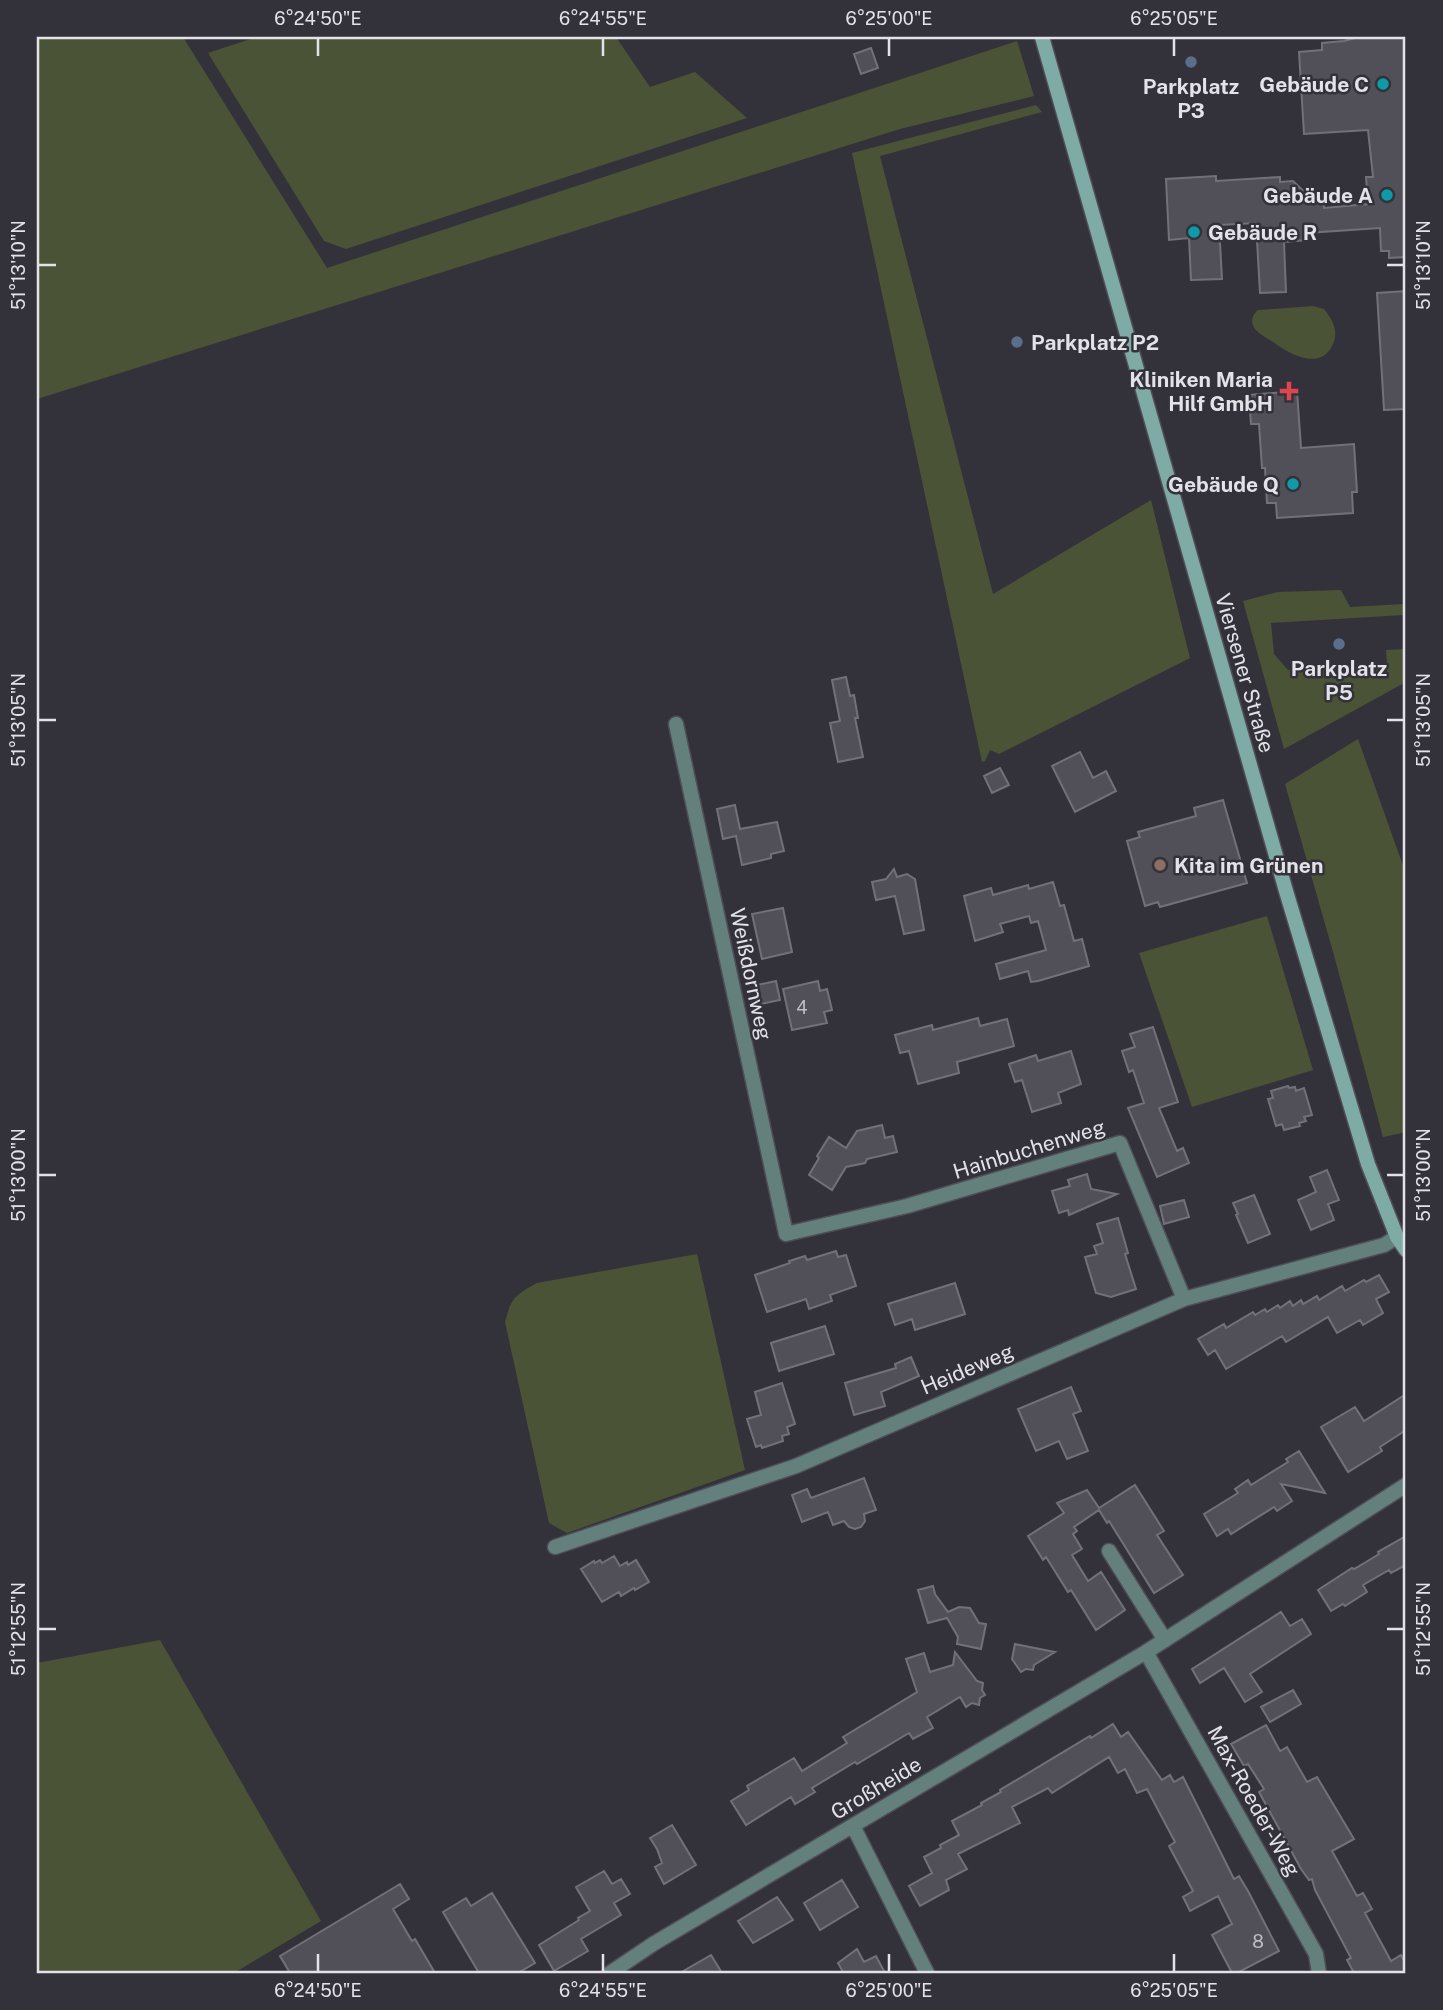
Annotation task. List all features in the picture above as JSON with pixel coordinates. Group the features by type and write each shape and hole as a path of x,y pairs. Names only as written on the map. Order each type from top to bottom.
{"main road":[{"name":"Viersener Straße","path":"1042,37 1286,891 1368,1164 1397,1237 1406,1250"}],"street":[{"name":"Weißdornweg","path":"676,723 786,1234"},
{"name":"Hainbuchenweg","path":"786,1234 907,1206 1120,1143 1184,1299"},
{"name":"Heideweg","path":"555,1547 796,1466 1184,1299 1384,1245 1397,1237"},
{"name":"Großheide","path":"610,1973 653,1944 1146,1652 1406,1485"},
{"path":"1109,1551 1165,1640"},
{"name":"Max-Roeder-Weg","path":"1146,1652 1316,1954 1319,1973"},
{"path":"853,1826 927,1973"}],"green space":[{"path":"37,37 183,37 327,268 1017,41 1034,96 900,129 37,399"},
{"path":"257,37 616,37 650,87 695,72 747,118 346,249 324,241 208,53"},
{"path":"1036,105 1042,112 880,156 993,594 1151,500 1190,658 999,754 990,750 982,762 852,153"},
{"path":"1313,306 1324,309 1332,321 1335,339 1328,352 1313,359 1287,351 1259,333 1252,321 1258,310"},
{"path":"1341,590 1350,607 1404,604 1404,615 1271,623 1274,654 1288,670 1387,665 1386,650 1406,649 1406,682 1284,749 1243,601 1278,592"},
{"path":"1358,739 1406,874 1406,1130 1383,1137 1285,784"},
{"path":"1267,916 1313,1070 1192,1107 1139,953"},
{"path":"697,1254 745,1470 567,1533 549,1523 505,1322 509,1307 519,1294 537,1283"},
{"path":"160,1640 321,1921 234,1973 37,1973 37,1663"}],"building":[{"path":"1359,37 1406,37 1406,257 1389,258 1389,251 1381,251 1380,228 1307,233 1307,240 1284,242 1286,292 1260,293 1256,223 1219,225 1222,279 1191,280 1189,238 1169,240 1166,179 1216,176 1216,181 1280,177 1280,182 1293,181 1312,199 1323,198 1324,208 1368,204 1366,177 1373,177 1368,130 1304,134 1299,52 1322,50 1322,43"},
{"path":"871,48 878,68 861,74 854,54"},
{"path":"1406,291 1406,409 1384,410 1377,293"},
{"path":"1297,391 1301,448 1354,444 1357,492 1352,492 1353,513 1277,518 1276,503 1267,503 1259,424 1251,424 1249,395"},
{"path":"846,677 850,696 854,695 858,718 855,718 863,757 838,762 830,723 840,721 832,680"},
{"path":"1080,752 1093,778 1106,771 1116,791 1075,812 1052,766"},
{"path":"1000,768 1009,785 992,793 984,776"},
{"path":"1223,800 1247,883 1160,907 1158,902 1145,906 1127,841 1140,837 1138,832 1196,816 1194,808"},
{"path":"735,805 740,829 777,822 784,851 771,854 771,858 742,865 736,836 723,839 717,809"},
{"path":"894,869 897,877 907,874 915,879 924,930 904,934 895,896 876,900 872,882 886,879"},
{"path":"1053,882 1060,906 1064,905 1074,941 1082,939 1089,966 1038,981 1031,982 1028,971 1000,979 996,964 1046,950 1038,921 1031,923 1029,916 1000,924 1003,932 975,941 964,896 991,888 993,895 1028,885 1029,889"},
{"path":"783,908 792,952 762,959 752,914"},
{"path":"776,981 780,1000 761,1004 757,985"},
{"path":"818,981 820,991 827,989 832,1010 824,1012 827,1023 792,1030 783,989"},
{"path":"978,1018 980,1026 1007,1019 1014,1046 957,1062 959,1073 918,1084 909,1051 900,1053 895,1035 932,1025 933,1030"},
{"path":"1153,1027 1178,1102 1159,1108 1177,1151 1183,1148 1189,1163 1157,1177 1128,1108 1144,1103 1133,1070 1129,1072 1122,1051 1135,1047 1130,1034"},
{"path":"1071,1051 1081,1084 1058,1093 1061,1103 1032,1112 1022,1080 1015,1082 1009,1064 1036,1055 1038,1061"},
{"path":"1288,1086 1295,1087 1296,1091 1304,1088 1312,1115 1304,1117 1306,1121 1299,1123 1300,1126 1284,1130 1282,1124 1276,1126 1268,1099 1273,1098 1271,1091"},
{"path":"882,1125 885,1138 893,1136 897,1152 846,1167 832,1190 809,1175 829,1137 846,1148 857,1131"},
{"path":"1327,1170 1339,1200 1328,1204 1334,1220 1311,1230 1298,1200 1316,1192 1310,1177"},
{"path":"1087,1174 1091,1189 1117,1194 1069,1215 1068,1210 1059,1213 1052,1191 1070,1186 1068,1180"},
{"path":"1254,1195 1270,1234 1248,1243 1233,1203"},
{"path":"1184,1200 1189,1217 1164,1224 1160,1206"},
{"path":"1118,1218 1136,1289 1111,1297 1096,1293 1085,1257 1097,1254 1094,1246 1103,1243 1097,1224"},
{"path":"836,1251 838,1257 846,1255 856,1286 830,1295 832,1301 809,1309 806,1299 767,1312 755,1275 805,1256 807,1260"},
{"path":"1379,1275 1389,1292 1376,1299 1383,1313 1363,1325 1360,1320 1337,1333 1328,1317 1286,1342 1282,1336 1226,1369 1215,1350 1208,1355 1198,1339 1224,1324 1226,1328 1253,1312 1255,1315 1265,1309 1267,1312 1290,1301 1293,1306 1301,1300 1303,1304 1317,1296 1319,1300 1342,1286 1345,1291"},
{"path":"955,1283 965,1314 915,1330 912,1319 895,1325 888,1304"},
{"path":"825,1326 834,1354 779,1371 771,1343"},
{"path":"911,1357 919,1376 881,1392 885,1406 854,1415 845,1383 896,1368 895,1364"},
{"path":"782,1383 795,1424 787,1427 789,1434 782,1436 783,1441 762,1448 761,1445 756,1447 747,1419 761,1415 755,1392"},
{"path":"1071,1387 1081,1411 1073,1414 1088,1451 1067,1459 1059,1441 1036,1451 1018,1409"},
{"path":"1406,1394 1406,1430 1380,1447 1382,1451 1348,1472 1321,1427 1355,1407 1364,1421"},
{"path":"1299,1451 1325,1493 1281,1484 1292,1501 1277,1511 1274,1507 1231,1534 1228,1529 1217,1536 1204,1514 1238,1493 1235,1489 1248,1480 1251,1485 1288,1462 1286,1459"},
{"path":"864,1478 876,1510 864,1514 865,1521 861,1527 849,1527 844,1521 833,1525 828,1512 802,1522 792,1495 807,1489 811,1498"},
{"path":"1135,1485 1164,1531 1157,1535 1183,1575 1154,1593 1109,1521 1107,1523 1099,1510 1074,1527 1077,1531 1073,1534 1082,1549 1072,1555 1088,1581 1101,1572 1125,1610 1096,1630 1071,1590 1068,1592 1046,1557 1043,1560 1028,1536 1064,1513 1057,1503 1087,1490 1099,1508"},
{"path":"1406,1536 1406,1565 1391,1573 1389,1570 1363,1585 1367,1592 1345,1606 1343,1604 1331,1611 1318,1590"},
{"path":"614,1556 620,1566 636,1560 649,1582 621,1596 619,1592 602,1602 581,1569 594,1561 595,1563 600,1560 602,1563"},
{"path":"933,1586 935,1594 948,1612 959,1607 970,1608 979,1623 986,1624 981,1649 957,1644 958,1637 947,1618 928,1623 918,1590"},
{"path":"1281,1612 1290,1626 1302,1619 1311,1634 1250,1674 1262,1692 1245,1702 1224,1668 1200,1683 1192,1669"},
{"path":"1015,1644 1055,1652 1034,1665 1033,1670 1026,1669 1021,1672 1012,1659"},
{"path":"955,1652 977,1681 983,1683 982,1690 985,1695 980,1698 979,1705 972,1703 966,1707 960,1697 927,1717 933,1728 913,1739 909,1733 812,1788 815,1792 795,1804 791,1797 746,1825 731,1801 749,1790 747,1786 794,1758 802,1771 847,1743 843,1737 917,1692 906,1659 924,1653 930,1672 953,1665"},
{"path":"1293,1690 1301,1704 1270,1722 1261,1707"},
{"path":"1113,1724 1121,1737 1128,1732 1162,1780 1170,1775 1174,1782 1183,1777 1234,1879 1239,1876 1279,1951 1237,1973 1232,1973 1212,1935 1232,1924 1218,1896 1190,1911 1183,1897 1193,1891 1169,1846 1175,1842 1147,1789 1137,1793 1125,1769 1118,1773 1109,1757 1052,1793 1048,1788 1012,1807 1020,1823 958,1854 967,1869 946,1880 949,1890 920,1906 909,1886 932,1873 924,1857 959,1835 952,1821"},
{"path":"1266,1725 1280,1751 1287,1747 1307,1782 1317,1777 1354,1839 1332,1851 1357,1896 1363,1893 1372,1909 1365,1913 1391,1961 1401,1955 1406,1965 1406,1973 1354,1973 1347,1960 1351,1958 1315,1890 1312,1879 1309,1880 1301,1869 1259,1792 1264,1789 1248,1764 1244,1766 1231,1744"},
{"path":"672,1825 696,1865 664,1884 655,1867 662,1863 650,1838"},
{"path":"604,1871 612,1884 621,1879 630,1894 614,1903 621,1915 581,1939 588,1951 554,1971 539,1945 590,1911 576,1887"},
{"path":"842,1880 858,1907 820,1930 804,1903"},
{"path":"400,1884 409,1899 393,1909 435,1973 290,1973 280,1956"},
{"path":"492,1893 535,1963 518,1973 479,1973 443,1912 466,1898 471,1906"},
{"path":"777,1897 793,1920 753,1943 738,1921"},
{"path":"857,1949 864,1962 876,1956 885,1973 841,1973 843,1972 838,1963"},
{"path":"711,1955 722,1973 680,1973"}],"place":[{"name":"Parkplatz P3","path":"1191,62"},
{"name":"Gebäude C","path":"1383,84"},
{"name":"Gebäude A","path":"1387,195"},
{"name":"Gebäude R","path":"1194,232"},
{"name":"Parkplatz P2","path":"1017,342"},
{"name":"Kliniken Maria Hilf GmbH","path":"1289,391"},
{"name":"Gebäude Q","path":"1293,484"},
{"name":"Parkplatz P5","path":"1339,644"},
{"name":"Kita im Grünen","path":"1160,865"}]}
